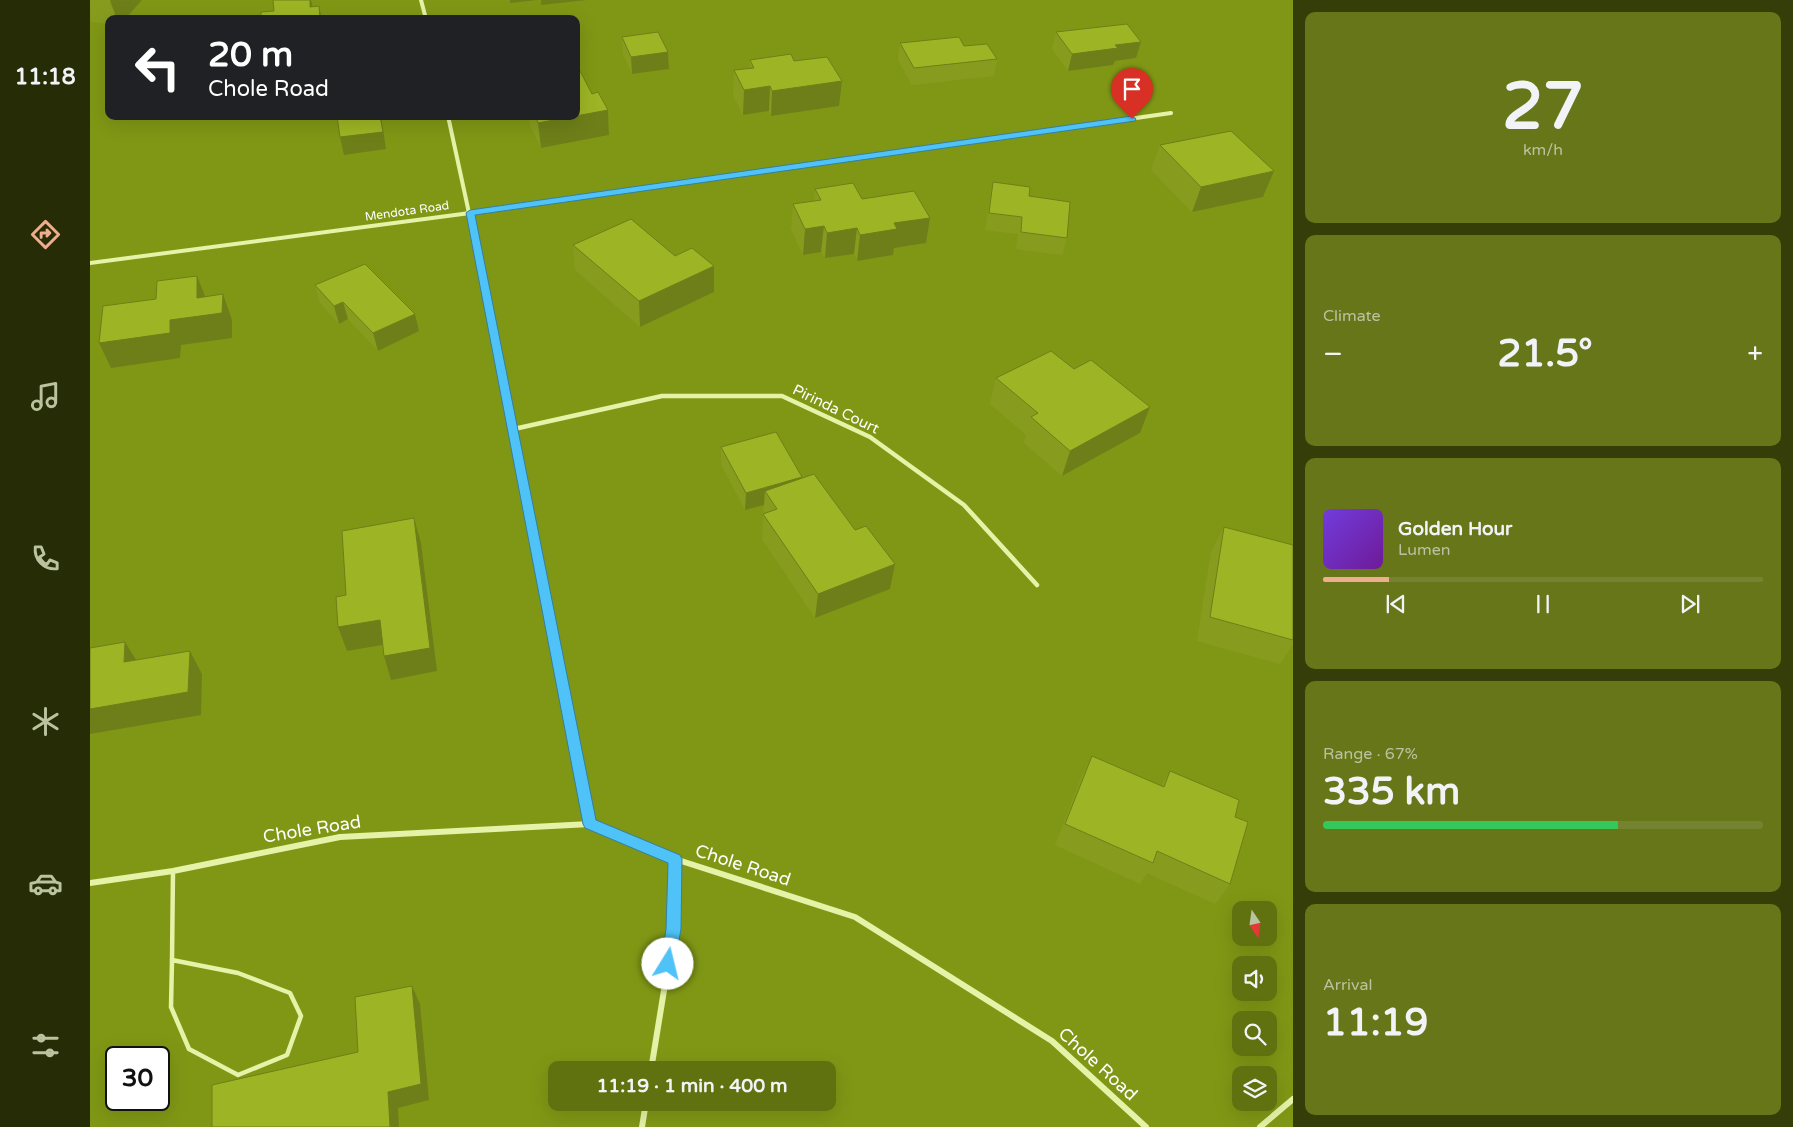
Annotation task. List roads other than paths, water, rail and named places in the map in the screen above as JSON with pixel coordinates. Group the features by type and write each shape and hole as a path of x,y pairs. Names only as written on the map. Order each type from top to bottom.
{"street":[{"path":"422,0 425,15"},
{"name":"Mendota Road","path":"90,263 470,213 1171,113"},
{"path":"449,120 514,429 590,824"},
{"name":"Pirinda Court","path":"514,429 662,396 782,396 870,437 964,505 1037,584"},
{"name":"Chole Road","path":"90,883 172,871 340,837 590,824 675,859 854,917 1052,1041 1146,1127"},
{"path":"652,1061 674,929 675,859"},
{"path":"1260,1127 1293,1099"},
{"path":"642,1127 645,1111"}],"lane":[{"path":"171,960 238,973 290,993 302,1016 287,1055 238,1075 189,1049 171,1007 171,960 172,871"}]}
